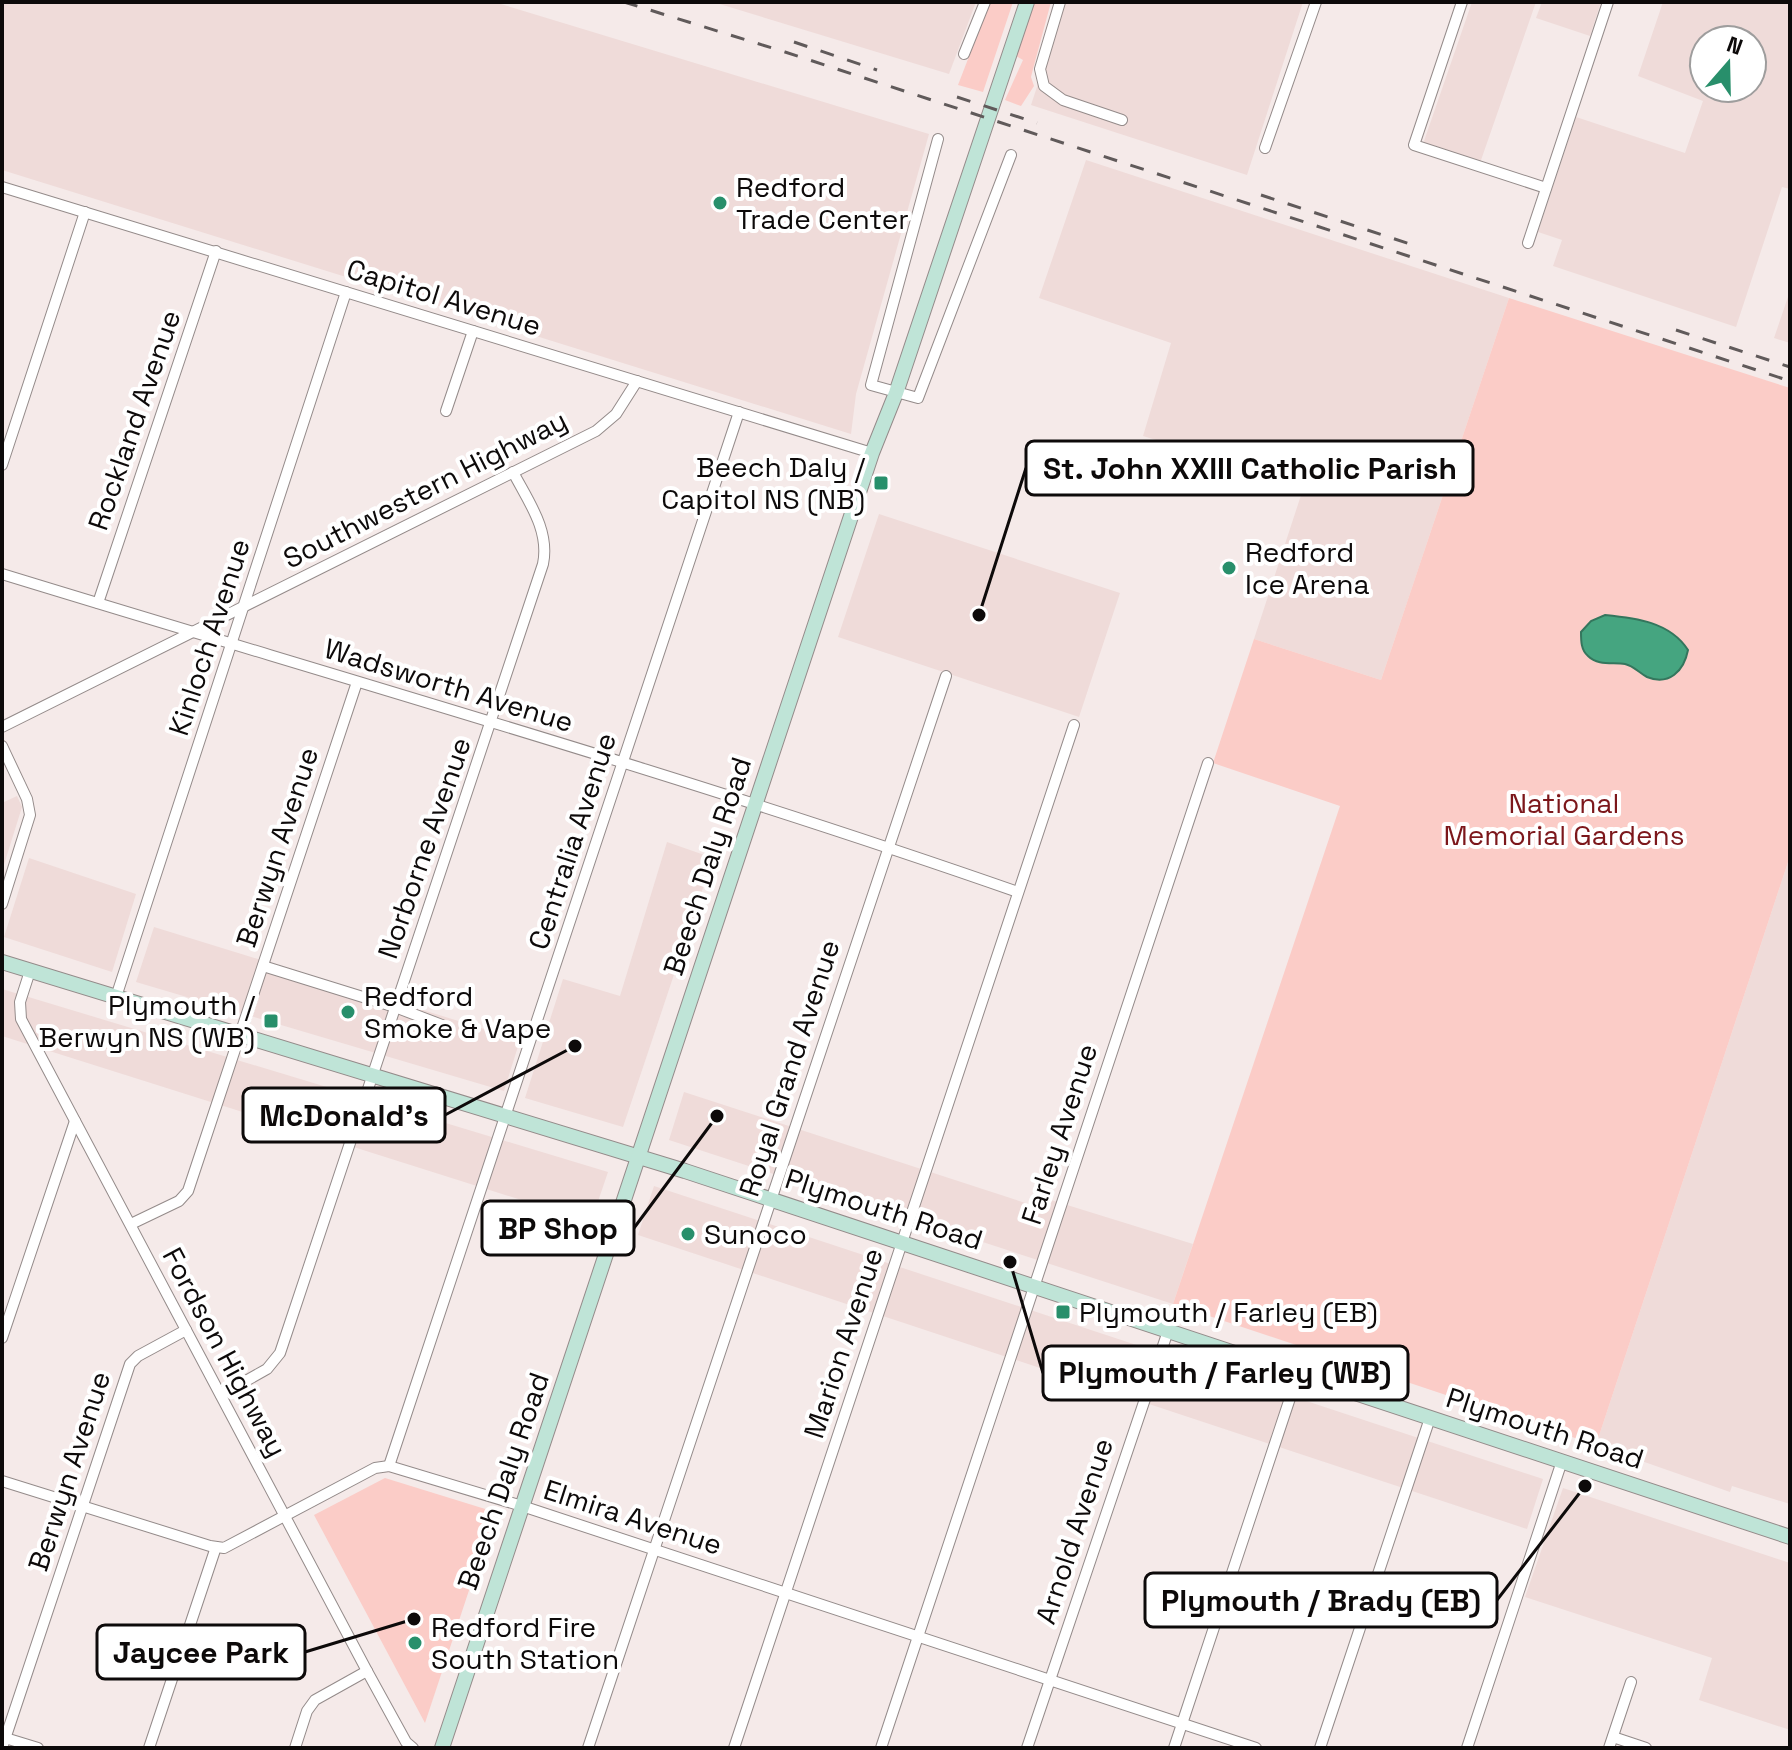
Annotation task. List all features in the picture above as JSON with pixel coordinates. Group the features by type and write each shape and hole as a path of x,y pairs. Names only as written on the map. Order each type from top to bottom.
{"main road":[{"name":"Beech Daly Road","path":"442,1748 872,453 896,393 1027,2"},
{"name":"Plymouth Road","path":"2,962 640,1157 1790,1537"}],"street":[{"path":"964,54 985,2"},
{"path":"1060,2 1040,69 1040,79 1050,93 1063,100 1122,120"},
{"path":"1265,148 1316,2"},
{"path":"1462,2 1414,145 1546,188"},
{"path":"1528,243 1608,2"},
{"path":"938,139 871,385 918,398 1011,155"},
{"name":"Capitol Avenue","path":"2,187 872,453"},
{"path":"2,465 85,212"},
{"name":"Rockland Avenue","path":"98,603 216,251"},
{"name":"Kinloch Avenue","path":"116,997 346,292"},
{"path":"446,411 473,331"},
{"name":"Southwestern Highway","path":"2,727 605,425 616,414 637,381"},
{"name":"Centralia Avenue","path":"389,1466 739,412"},
{"name":"Norborne Avenue","path":"221,1395 267,1369 280,1353 546,552 542,528 513,472"},
{"name":"Wadsworth Avenue","path":"2,574 622,763 1018,892"},
{"name":"Royal Grand Avenue","path":"588,1748 946,676"},
{"name":"Berwyn Avenue","path":"131,1224 179,1201 188,1191 357,682"},
{"name":"Marion Avenue","path":"734,1748 1074,725"},
{"path":"2,746 27,799 30,815 2,904"},
{"name":"Farley Avenue","path":"881,1748 1208,763"},
{"path":"263,966 442,1025"},
{"name":"Fordson Highway","path":"30,971 20,1002 20,1015 367,1671 406,1742 413,1748"},
{"path":"2,1338 75,1121"},
{"name":"Berwyn Avenue","path":"3,1741 130,1364 138,1356 186,1330"},
{"name":"Arnold Avenue","path":"1027,1748 1168,1331"},
{"path":"1174,1748 1298,1374"},
{"path":"1320,1748 1430,1418"},
{"path":"1467,1748 1562,1461"},
{"path":"2,1481 216,1547 231,1545 375,1468 389,1466"},
{"name":"Elmira Avenue","path":"389,1466 522,1506 1256,1748"},
{"path":"149,1748 216,1547"},
{"path":"295,1748 307,1711 315,1700 367,1671"},
{"path":"1631,1682 1611,1743 1646,1748"},
{"path":"3,1741 38,1748"}],"shaded area":[{"path":"2,2 494,2 929,134 856,394 851,434 2,170"},
{"path":"713,2 976,2 949,74"},
{"path":"1065,2 1303,2 1247,175 1031,105"},
{"path":"1472,2 1536,2 1480,163 1423,144"},
{"path":"1542,2 1601,2 1590,36 1536,18"},
{"path":"1663,2 1790,2 1790,189 1782,187 1736,327 1553,266 1562,240 1538,232 1576,117 1685,153 1702,104 1768,104 1768,24 1688,24 1688,95 1638,76"},
{"path":"1086,160 1509,298 1381,680 1254,639 1304,486 1143,436 1171,343 1039,298"},
{"path":"1790,291 1790,343 1774,338"},
{"path":"879,514 1120,593 1079,717 838,637"},
{"path":"1605,615 1640,620 1672,633 1688,650 1679,670 1662,680 1647,677 1628,665 1592,659 1583,648 1581,632 1591,621"},
{"path":"17,796 22,807 2,871 2,803"},
{"path":"667,842 713,858 623,1127 525,1098 563,979 620,996"},
{"path":"1790,856 1790,1504 1732,1486 1730,1492 1596,1445"},
{"path":"29,858 136,894 112,972 4,937"},
{"path":"154,927 520,1040 504,1091 136,982"},
{"path":"2,989 608,1172 591,1222 2,1036"},
{"path":"684,1092 1047,1210 1051,1200 1193,1244 1173,1304 669,1140"},
{"path":"654,1186 1543,1479 1527,1529 638,1235"},
{"path":"1563,1488 1790,1563 1790,1730 1699,1700 1712,1658 1525,1597"}],"green space":[{"path":"990,2 1013,2 983,92 958,85"},
{"path":"1035,2 1051,2 1031,77 1034,86 1021,106 1005,100 1023,60 1016,56"},
{"name":"National Memorial Gardens","path":"1509,298 1790,388 1790,856 1596,1445 1173,1304 1340,806 1213,763 1254,639 1381,680"},
{"path":"385,1478 495,1512 425,1723 314,1515"}],"railway":[{"path":"624,2 1790,381"},
{"path":"794,42 877,70"},
{"path":"957,97 1037,123"},
{"path":"1261,195 1413,245"},
{"path":"1676,330 1790,367"}],"place":[{"name":"Redford Trade Center","path":"720,203"},
{"name":"Beech Daly / Capitol NS (NB)","path":"881,483"},
{"name":"Redford Ice Arena","path":"1229,568"},
{"name":"St. John XXIII Catholic Parish","path":"979,615"},
{"name":"Redford Smoke & Vape","path":"348,1012"},
{"name":"Plymouth / Berwyn NS (WB)","path":"271,1021"},
{"name":"McDonald's","path":"575,1046"},
{"name":"BP Shop","path":"717,1116"},
{"name":"Sunoco","path":"688,1234"},
{"name":"Plymouth / Farley (WB)","path":"1010,1262"},
{"name":"Plymouth / Farley (EB)","path":"1063,1312"},
{"name":"Plymouth / Brady (EB)","path":"1585,1486"},
{"name":"Jaycee Park","path":"414,1619"},
{"name":"Redford Fire South Station","path":"415,1643"}]}
